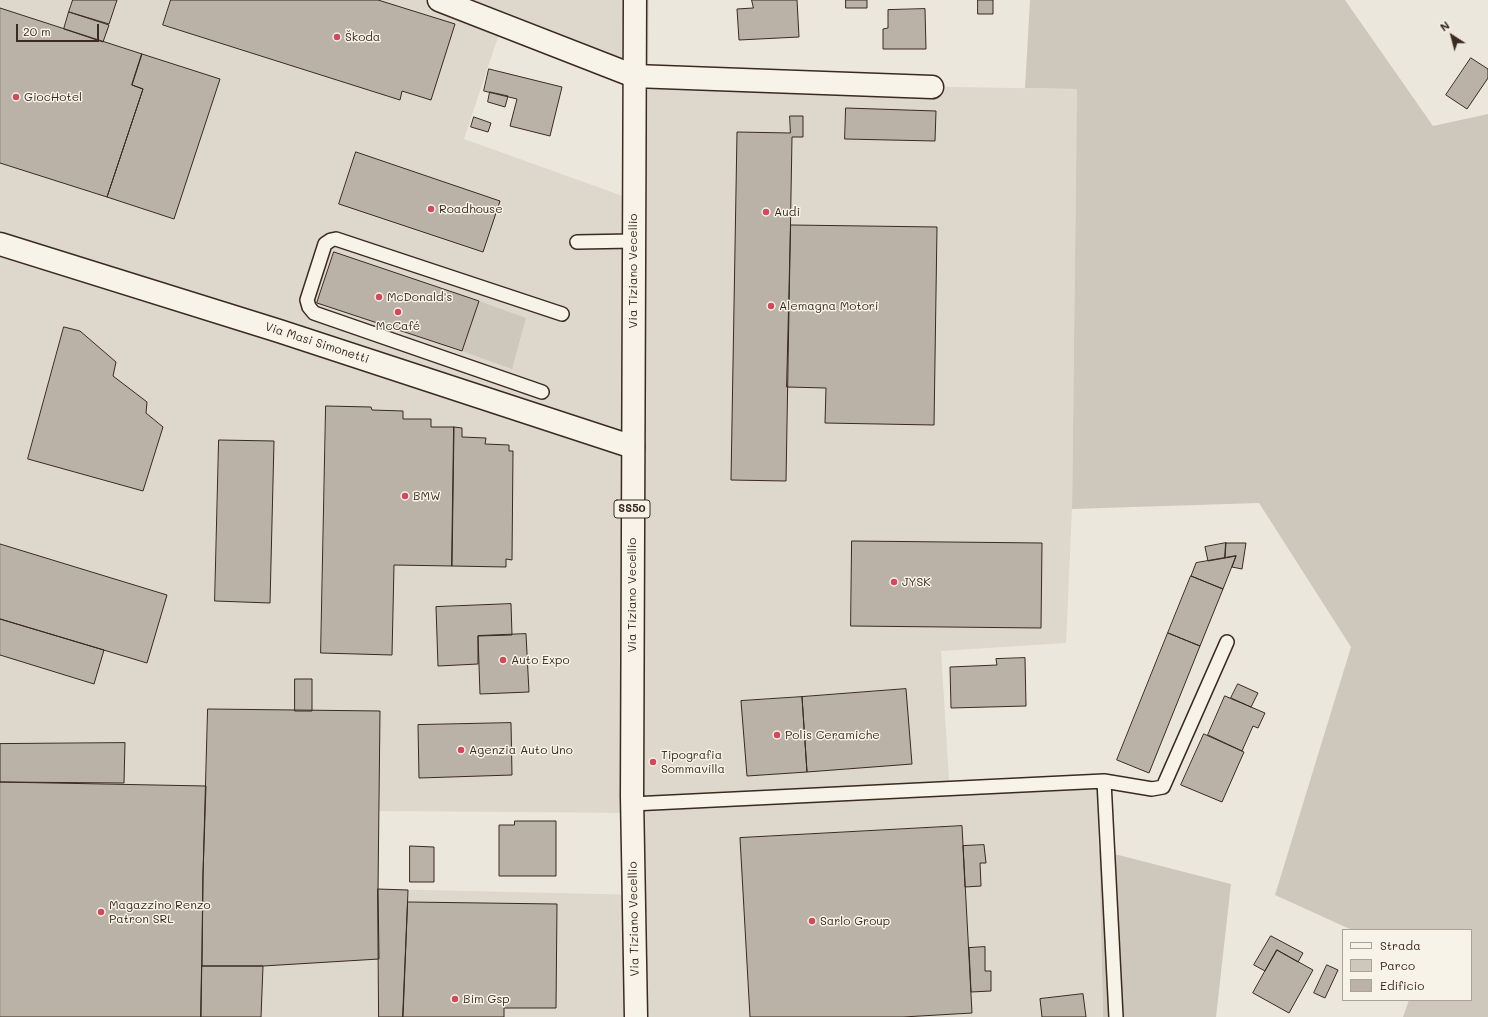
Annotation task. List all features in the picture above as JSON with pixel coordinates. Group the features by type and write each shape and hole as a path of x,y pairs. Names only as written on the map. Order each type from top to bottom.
{"street":[{"path":"439,0 634,76 932,87"},
{"name":"Via Tiziano Vecellio","path":"635,0 632,804 636,1017"},
{"name":"Via Masi Simonetti","path":"0,244 286,333 633,447"}],"lane":[{"path":"542,392 314,313 309,307 307,300 325,244 336,239 562,314"},
{"path":"577,242 633,241"},
{"path":"632,804 1104,781 1152,789 1162,787 1227,642"},
{"path":"1104,781 1116,1017"}],"shaded area":[{"path":"0,0 649,0 648,82 1077,89 1072,509 1066,643 941,651 950,796 1097,789 1103,1017 0,1017","holes":["501,28 648,82 645,204 464,139","379,811 645,813 644,895 379,889"]}],"green space":[{"path":"1030,0 1345,0 1433,126 1488,114 1488,1017 1403,1017 1409,1001 1472,1001 1472,929 1350,929 1275,895 1351,647 1259,503 1072,509 1077,89 1025,88"},
{"path":"479,301 526,318 512,369 462,351"},
{"path":"1099,850 1231,884 1216,1017 1103,1017"}],"building":[{"path":"73,0 117,0 109,24 69,12"},
{"path":"171,0 378,0 455,24 431,100 402,91 400,100 163,25"},
{"path":"752,0 797,0 799,37 739,40 737,9 753,8"},
{"path":"846,0 867,0 867,8 846,8"},
{"path":"978,0 993,0 993,14 978,14"},
{"path":"0,8 142,54 132,85 143,89 107,197 0,163"},
{"path":"925,9 926,49 883,49 883,29 888,28 888,10"},
{"path":"69,12 109,25 103,42 64,29"},
{"path":"142,54 220,79 174,219 107,197 143,89 132,85"},
{"path":"1471,58 1488,69 1488,78 1467,109 1446,95"},
{"path":"489,69 562,87 550,136 510,126 517,99 484,91"},
{"path":"490,92 508,96 505,107 488,102"},
{"path":"846,108 936,111 935,141 845,139"},
{"path":"790,116 803,116 803,137 792,137 786,481 731,480 737,132 790,133"},
{"path":"474,117 491,123 488,132 471,127"},
{"path":"356,152 500,201 483,252 339,204"},
{"path":"791,225 937,227 934,425 825,423 826,388 787,387"},
{"path":"334,252 479,301 462,351 317,303"},
{"path":"64,327 80,331 116,362 113,376 147,402 146,413 163,427 143,491 28,459"},
{"path":"326,406 371,407 372,410 403,411 403,419 431,419 431,427 454,427 452,566 394,565 392,655 321,653"},
{"path":"454,427 462,428 462,437 486,438 485,444 509,445 509,451 513,451 512,560 506,559 506,567 452,566"},
{"path":"219,440 274,441 270,603 215,601"},
{"path":"852,541 1042,543 1041,628 851,626"},
{"path":"1226,543 1225,558 1208,561 1205,547"},
{"path":"1226,543 1246,543 1242,569 1232,567 1236,556 1225,558"},
{"path":"0,544 167,595 147,663 0,619"},
{"path":"1236,556 1223,589 1191,576 1196,563"},
{"path":"1191,576 1223,589 1200,646 1168,633"},
{"path":"511,604 512,635 478,636 478,664 438,666 436,607"},
{"path":"0,619 104,650 94,684 0,655"},
{"path":"1168,633 1200,646 1149,773 1117,760"},
{"path":"526,634 529,692 480,694 478,636"},
{"path":"1025,658 1026,706 951,708 950,667 997,665 996,659"},
{"path":"295,679 312,679 312,711 295,711"},
{"path":"1238,684 1258,693 1251,707 1231,698"},
{"path":"906,689 912,764 807,772 802,697"},
{"path":"1225,696 1265,713 1258,728 1253,726 1242,751 1208,735"},
{"path":"802,697 807,772 747,776 741,701"},
{"path":"208,709 380,711 378,889 379,959 263,966 202,966"},
{"path":"511,723 512,775 419,778 418,725"},
{"path":"1204,734 1244,752 1222,802 1181,785"},
{"path":"125,743 124,783 0,782 0,744"},
{"name":"Magazzino Renzo Patron SRL","path":"0,782 206,786 201,1017 0,1017"},
{"path":"515,821 556,821 556,876 499,876 499,825 514,825"},
{"path":"962,826 972,1013 903,1017 750,1017 740,838"},
{"path":"984,845 986,863 980,863 981,886 965,887 963,846"},
{"path":"410,846 434,847 434,882 410,882"},
{"path":"378,889 408,890 403,1017 379,1017"},
{"path":"408,902 557,904 556,1008 504,1008 504,1017 403,1017"},
{"path":"1271,936 1303,953 1298,962 1277,950 1265,971 1254,965"},
{"path":"985,947 985,971 991,971 991,991 971,992 969,948"},
{"path":"1277,950 1313,970 1289,1013 1253,993"},
{"path":"1327,965 1338,970 1325,998 1314,993"},
{"path":"202,966 263,966 261,1017 201,1017"},
{"path":"1083,994 1086,1017 1042,1017 1040,999"}],"place":[{"name":"Škoda","path":"337,37"},
{"name":"GiocHotel","path":"16,97"},
{"name":"Roadhouse","path":"431,209"},
{"name":"Audi","path":"766,212"},
{"name":"McDonald's","path":"379,297"},
{"name":"Alemagna Motori","path":"771,306"},
{"name":"McCafé","path":"398,312"},
{"name":"BMW","path":"405,496"},
{"name":"JYSK","path":"894,582"},
{"name":"Auto Expo","path":"503,660"},
{"name":"Polis Ceramiche","path":"777,735"},
{"name":"Agenzia Auto Uno","path":"461,750"},
{"name":"Tipografia Sommavilla","path":"653,762"},
{"name":"Magazzino Renzo Patron SRL","path":"101,912"},
{"name":"Sarlo Group","path":"812,921"},
{"name":"Bim Gsp","path":"455,999"}]}
